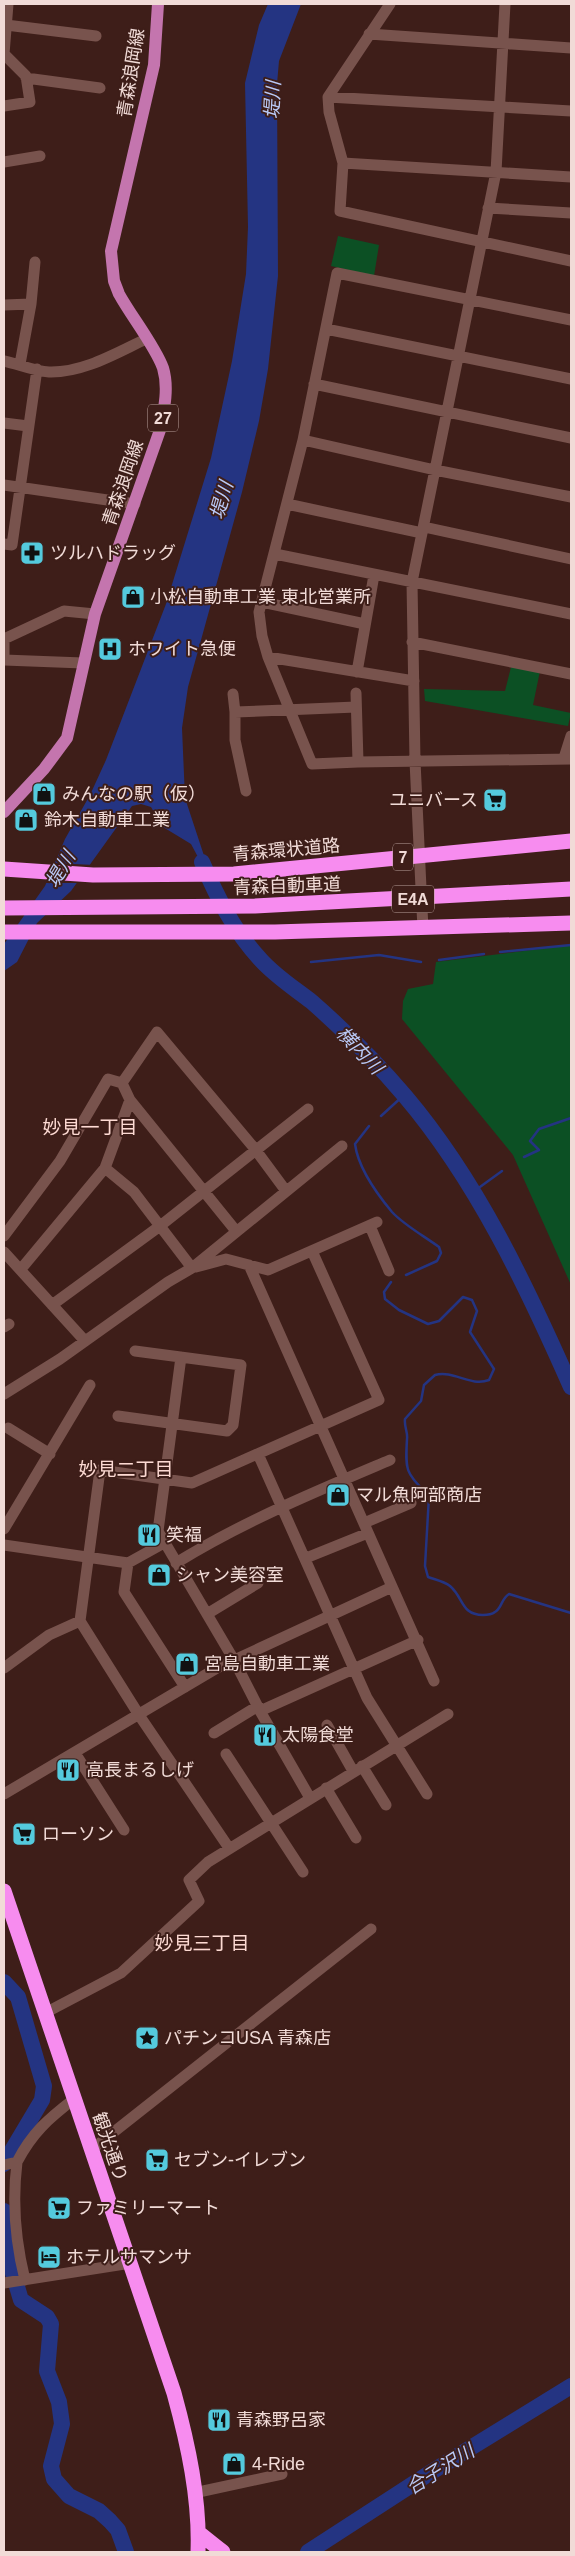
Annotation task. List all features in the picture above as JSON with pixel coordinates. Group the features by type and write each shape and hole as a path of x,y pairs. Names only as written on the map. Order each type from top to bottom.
{"highway":[{"name":"青森環状道路","path":"4,869 93,875 173,876 234,874 571,840"},
{"name":"青森自動車道","path":"4,908 256,906 571,889"},
{"path":"4,932 275,932 571,923"},
{"name":"観光通り","path":"4,1891 174,2393 184,2429 194,2493 199,2533 198,2552"},
{"path":"199,2533 222,2552"}],"main road":[{"name":"青森浪岡線","path":"4,812 44,769 67,738 95,614 135,504 160,430 165,407 165,383 162,367 119,294 114,281 111,251 154,64 158,4"}],"street":[{"path":"4,106 30,102 26,78 4,54 8,4"},
{"path":"390,4 328,97 342,163 340,211 571,261"},
{"path":"421,888 415,761 412,582 496,172 505,4"},
{"path":"6,25 96,36"},
{"path":"369,34 571,48"},
{"path":"26,78 100,88"},
{"path":"328,97 571,111"},
{"path":"4,162 40,156"},
{"path":"342,163 571,177"},
{"path":"488,208 571,213"},
{"path":"20,364 31,304 36,262"},
{"path":"571,320 337,273 303,440 259,612 262,636 268,657 312,764 568,758 571,736"},
{"path":"4,306 31,304"},
{"path":"326,329 571,379"},
{"path":"4,361 48,372 66,370 95,363 146,339"},
{"path":"4,544 12,545 37,369"},
{"path":"314,384 571,438"},
{"path":"4,423 28,426"},
{"path":"303,440 435,470 571,497"},
{"path":"4,485 135,504"},
{"path":"287,504 571,559"},
{"path":"275,554 571,614"},
{"path":"357,672 374,575"},
{"path":"262,602 365,624"},
{"path":"83,663 4,660 4,639 64,611 95,614"},
{"path":"412,642 571,674"},
{"path":"268,657 414,681"},
{"path":"356,693 358,762"},
{"path":"233,694 235,740 246,791"},
{"path":"235,712 356,707"},
{"path":"422,909 423,928"},
{"path":"122,1083 157,1032 254,1149 286,1191"},
{"path":"4,1236 60,1161 108,1079 122,1083 130,1100 236,1231"},
{"path":"21,1269 105,1168 130,1100"},
{"path":"52,1305 160,1226 254,1149 308,1109"},
{"path":"4,1394 60,1359 192,1268 342,1146"},
{"path":"105,1168 134,1192 192,1268"},
{"path":"192,1268 226,1259 268,1270 373,1224 389,1271"},
{"path":"229,1848 139,1715 80,1620 88,1556 100,1470 192,1483 379,1400 312,1251"},
{"path":"4,1252 84,1341"},
{"path":"249,1265 392,1587 418,1640 434,1681"},
{"path":"118,1416 227,1431 233,1425 241,1365 135,1351"},
{"path":"181,1357 157,1524 158,1531 234,1660 259,1709 310,1798"},
{"path":"4,1529 90,1385"},
{"path":"8,1428 50,1454"},
{"path":"258,1454 306,1558 353,1670 367,1698 427,1794"},
{"path":"176,1563 224,1534 282,1506 390,1460"},
{"path":"306,1558 411,1503"},
{"path":"4,1545 128,1563 164,1543"},
{"path":"128,1563 124,1592 185,1687"},
{"path":"206,1614 258,1582"},
{"path":"4,1794 234,1660 392,1587"},
{"path":"4,1668 49,1635 80,1620"},
{"path":"214,1733 259,1709 353,1670 418,1640"},
{"path":"45,2013 122,1973 199,1901 189,1880 208,1862 448,1714"},
{"path":"326,1725 386,1805"},
{"path":"75,1753 124,1830"},
{"path":"226,1754 303,1872"},
{"path":"326,1788 356,1838"},
{"path":"92,2150 371,1929"},
{"path":"23,2280 16,2244 10,2164 43,2123 74,2099"},
{"path":"6,2283 131,2263"},
{"path":"194,2493 282,2474"}],"green space":[{"path":"338,236 379,245 374,276 331,266"},
{"path":"511,667 540,671 533,705 571,713 568,726 425,701 424,689 505,691"},
{"path":"571,945 571,1285 513,1155 402,1019 403,1001 408,989 433,984 436,962"}],"water":[{"name":"堤川","path":"268,4 301,4 279,61 277,84 278,276 268,369 259,421 242,492 188,687 182,728 185,798 215,889 191,844 163,827 151,807 141,804 132,806 71,891 37,923 17,962 4,971 4,944 45,886 65,839 90,795 106,760 166,604 211,458 232,361 246,274 248,227 245,83 259,25"}],"pier":[{"path":"52,863 94,865 80,883 44,883"}],"waterway":[{"name":"横内川","path":"202,862 227,913 242,937 260,959 285,982 312,1002 360,1047 405,1096 455,1163 498,1235 518,1273 571,1387"},
{"path":"500,952 571,945"},
{"path":"439,960 484,954"},
{"path":"311,962 379,955 421,962"},
{"name":"横内川","path":"263,963 271,963"},
{"path":"381,1116 404,1095"},
{"path":"524,1157 539,1150 530,1141 539,1129 571,1118"},
{"path":"369,1126 355,1144 360,1162 369,1180 392,1212 408,1226 439,1247 441,1253 437,1261 406,1275"},
{"path":"473,1192 502,1171"},
{"path":"391,1282 384,1292 385,1299 399,1310 428,1324 439,1321 463,1297 472,1300 477,1311 470,1332 494,1369 489,1380 482,1382 449,1375 435,1375 424,1385 421,1401 405,1419 407,1466 411,1476 429,1496 425,1566 428,1577 450,1586 467,1609 476,1614 486,1615 494,1613 509,1594 571,1613"},
{"name":"合子沢川","path":"4,1982 18,1997 44,2086 42,2100 4,2164"},
{"name":"合子沢川","path":"4,2211 6,2250 21,2300 47,2317 51,2324 47,2371 59,2402 62,2424 51,2466 54,2479 69,2496 99,2511 110,2521 118,2530 126,2552"},
{"name":"合子沢川","path":"308,2552 433,2471 571,2386"}],"place":[{"name":"ツルハドラッグ","path":"32,553"},
{"name":"小松自動車工業 東北営業所","path":"133,597"},
{"name":"ホワイト急便","path":"110,649"},
{"name":"みんなの駅（仮）","path":"44,794"},
{"name":"ユニバース","path":"495,800"},
{"name":"鈴木自動車工業","path":"26,820"},
{"name":"マル魚阿部商店","path":"338,1495"},
{"name":"笑福","path":"149,1535"},
{"name":"シャン美容室","path":"159,1575"},
{"name":"宮島自動車工業","path":"187,1664"},
{"name":"太陽食堂","path":"265,1735"},
{"name":"高長まるしげ","path":"68,1770"},
{"name":"ローソン","path":"24,1834"},
{"name":"パチンコUSA 青森店","path":"147,2038"},
{"name":"セブン-イレブン","path":"157,2160"},
{"name":"ファミリーマート","path":"59,2208"},
{"name":"ホテルサマンサ","path":"49,2257"},
{"name":"青森野呂家","path":"219,2420"},
{"name":"4-Ride","path":"234,2464"}],"district":[{"name":"妙見一丁目","path":"90,1127"},
{"name":"妙見二丁目","path":"126,1469"},
{"name":"妙見三丁目","path":"202,1943"}]}
